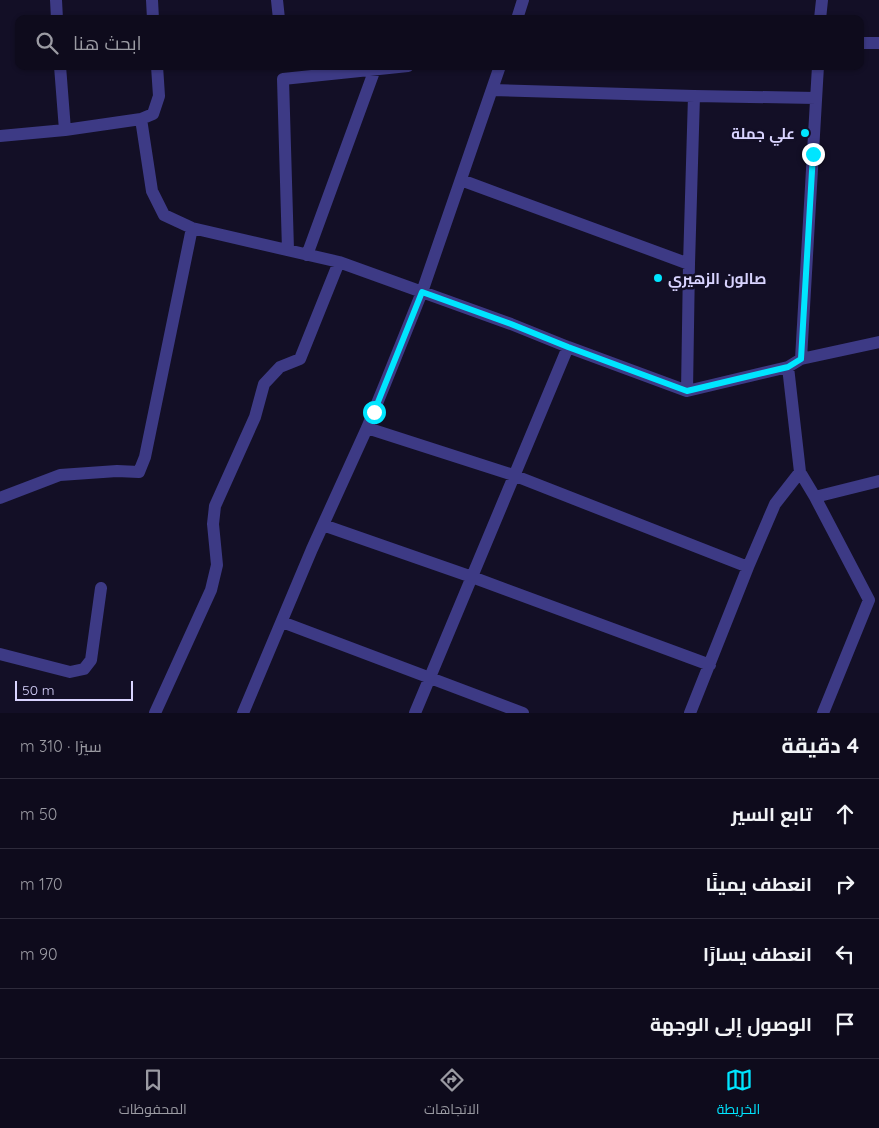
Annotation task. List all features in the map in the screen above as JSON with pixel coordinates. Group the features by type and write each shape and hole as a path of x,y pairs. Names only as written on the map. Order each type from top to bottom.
{"street":[{"path":"56,0 57,15"},
{"path":"152,0 153,15"},
{"path":"277,0 278,15"},
{"path":"518,15 523,0"},
{"path":"820,15 822,0"},
{"path":"864,43 879,43"},
{"path":"60,70 65,130"},
{"path":"0,136 65,130 141,119 153,114 159,96 157,70"},
{"path":"288,250 283,72 344,70"},
{"path":"307,254 375,70"},
{"path":"243,713 323,525 367,428 422,292 499,70"},
{"path":"801,359 818,70"},
{"path":"492,90 816,98"},
{"path":"687,391 694,96"},
{"path":"141,119 152,191 164,215 192,228 339,262 511,324 687,391 788,367 801,359 879,342"},
{"path":"461,180 689,264"},
{"path":"0,498 60,475 117,471 139,472 145,457 192,228"},
{"path":"155,713 212,590 217,565 213,524 215,506 255,418 264,384 280,367 300,359 339,262"},
{"path":"415,713 568,347"},
{"path":"788,367 800,472 874,598 823,713"},
{"path":"367,428 513,475 748,567"},
{"path":"690,713 775,504 800,472"},
{"path":"815,497 879,481"},
{"path":"323,525 472,577 710,665"},
{"path":"0,654 70,672 84,669 91,660 101,588"},
{"path":"282,622 523,713"}],"place":[{"name":"علي جملة","path":"805,133"},
{"name":"صالون الزهيري","path":"658,278"}],"route":[{"path":"374,412 422,292 687,391 788,367 801,359 813,154"}]}
